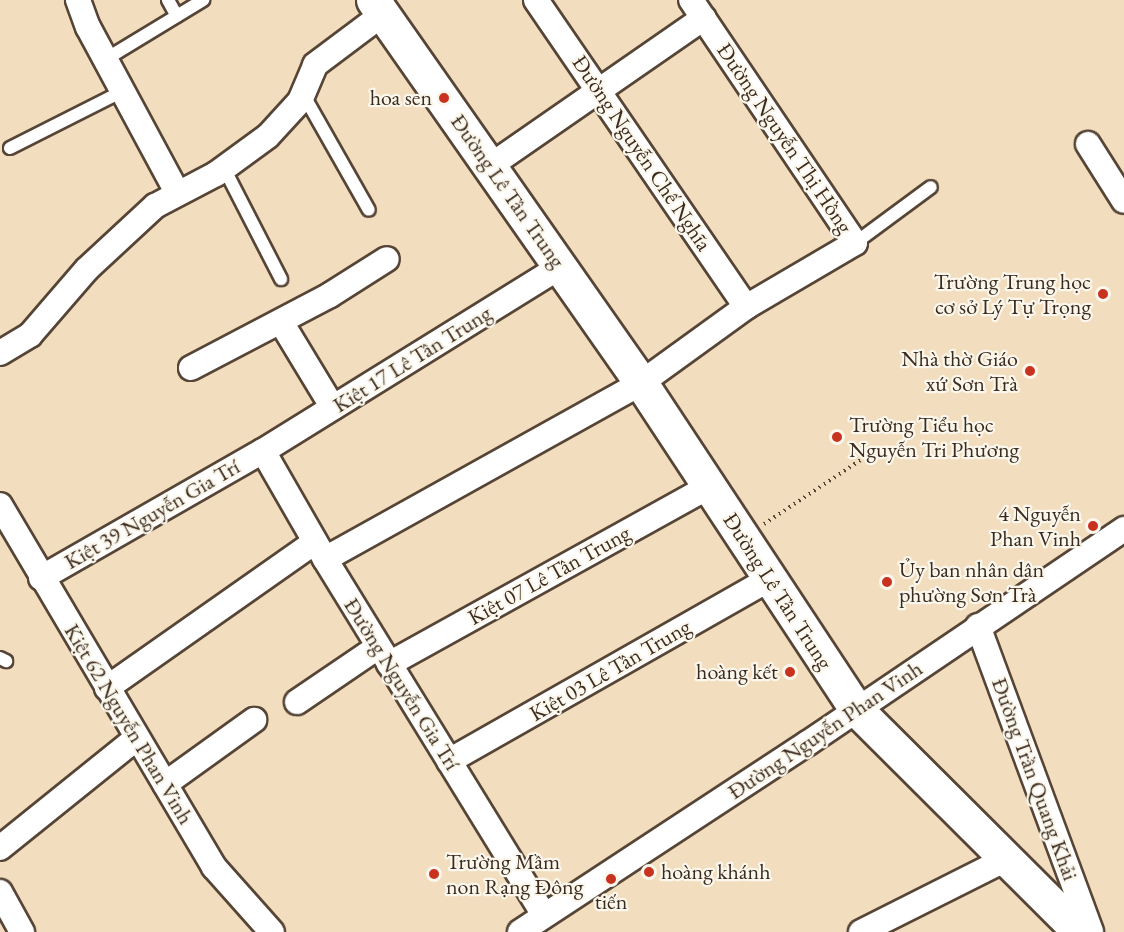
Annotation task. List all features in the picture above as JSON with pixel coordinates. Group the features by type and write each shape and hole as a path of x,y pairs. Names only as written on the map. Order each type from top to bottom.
{"street":[{"path":"78,0 88,27 177,192"},
{"name":"Đường Nguyễn Chế Nghĩa","path":"536,0 746,307"},
{"path":"0,353 30,334 101,255 139,219 177,192 224,168 268,136 300,101 315,64 378,7"},
{"name":"Đường Lê Tân Trung","path":"378,7 561,266 710,486 856,709"},
{"path":"490,166 599,89 698,9"},
{"name":"Đường Nguyễn Thị Hồng","path":"641,384 746,307 855,243 698,9"},
{"path":"1088,144 1124,201"},
{"path":"191,368 281,322 387,259"},
{"name":"Kiệt 17 Lê Tân Trung","path":"263,451 561,266"},
{"path":"281,322 333,408"},
{"path":"107,688 320,551 641,384"},
{"name":"Đường Nguyễn Gia Trí","path":"263,451 320,551 544,915"},
{"name":"Kiệt 39 Nguyễn Gia Trí","path":"41,578 263,451"},
{"name":"Kiệt 07 Lê Tân Trung","path":"297,702 710,486"},
{"name":"Kiệt 62 Nguyễn Phan Vinh","path":"0,505 41,578 214,867 272,932"},
{"name":"Đường Nguyễn Phan Vinh","path":"523,931 1124,529"},
{"name":"Kiệt 03 Lê Tân Trung","path":"449,761 770,579"},
{"name":"Đường Trần Quang Khải","path":"978,626 1092,932"},
{"name":"Đường Trần Quang Khải","path":"856,709 1080,932"},
{"path":"165,784 254,720"},
{"path":"0,848 137,738"},
{"path":"865,930 1008,858"},
{"path":"0,892 22,932"}],"lane":[{"path":"168,0 177,16"},
{"path":"106,59 203,0"},
{"path":"10,148 123,91"},
{"path":"303,93 369,210"},
{"path":"224,168 281,279"},
{"path":"855,243 931,187"}],"path":[{"path":"743,538 876,450"}],"place":[{"name":"hoa sen","path":"444,98"},
{"name":"Trường Trung học cơ sở Lý Tự Trọng","path":"1103,294"},
{"name":"Nhà thờ Giáo xứ Sơn Trà","path":"1030,371"},
{"name":"Trường Tiểu học Nguyễn Tri Phương","path":"837,437"},
{"name":"4 Nguyễn Phan Vinh","path":"1093,526"},
{"name":"Ủy ban nhân dân phường Sơn Trà","path":"887,582"},
{"name":"hoàng kết","path":"790,672"},
{"name":"hoàng khánh","path":"649,872"},
{"name":"Trường Mầm non Rạng Đông","path":"434,874"},
{"name":"tiến","path":"611,879"}]}
